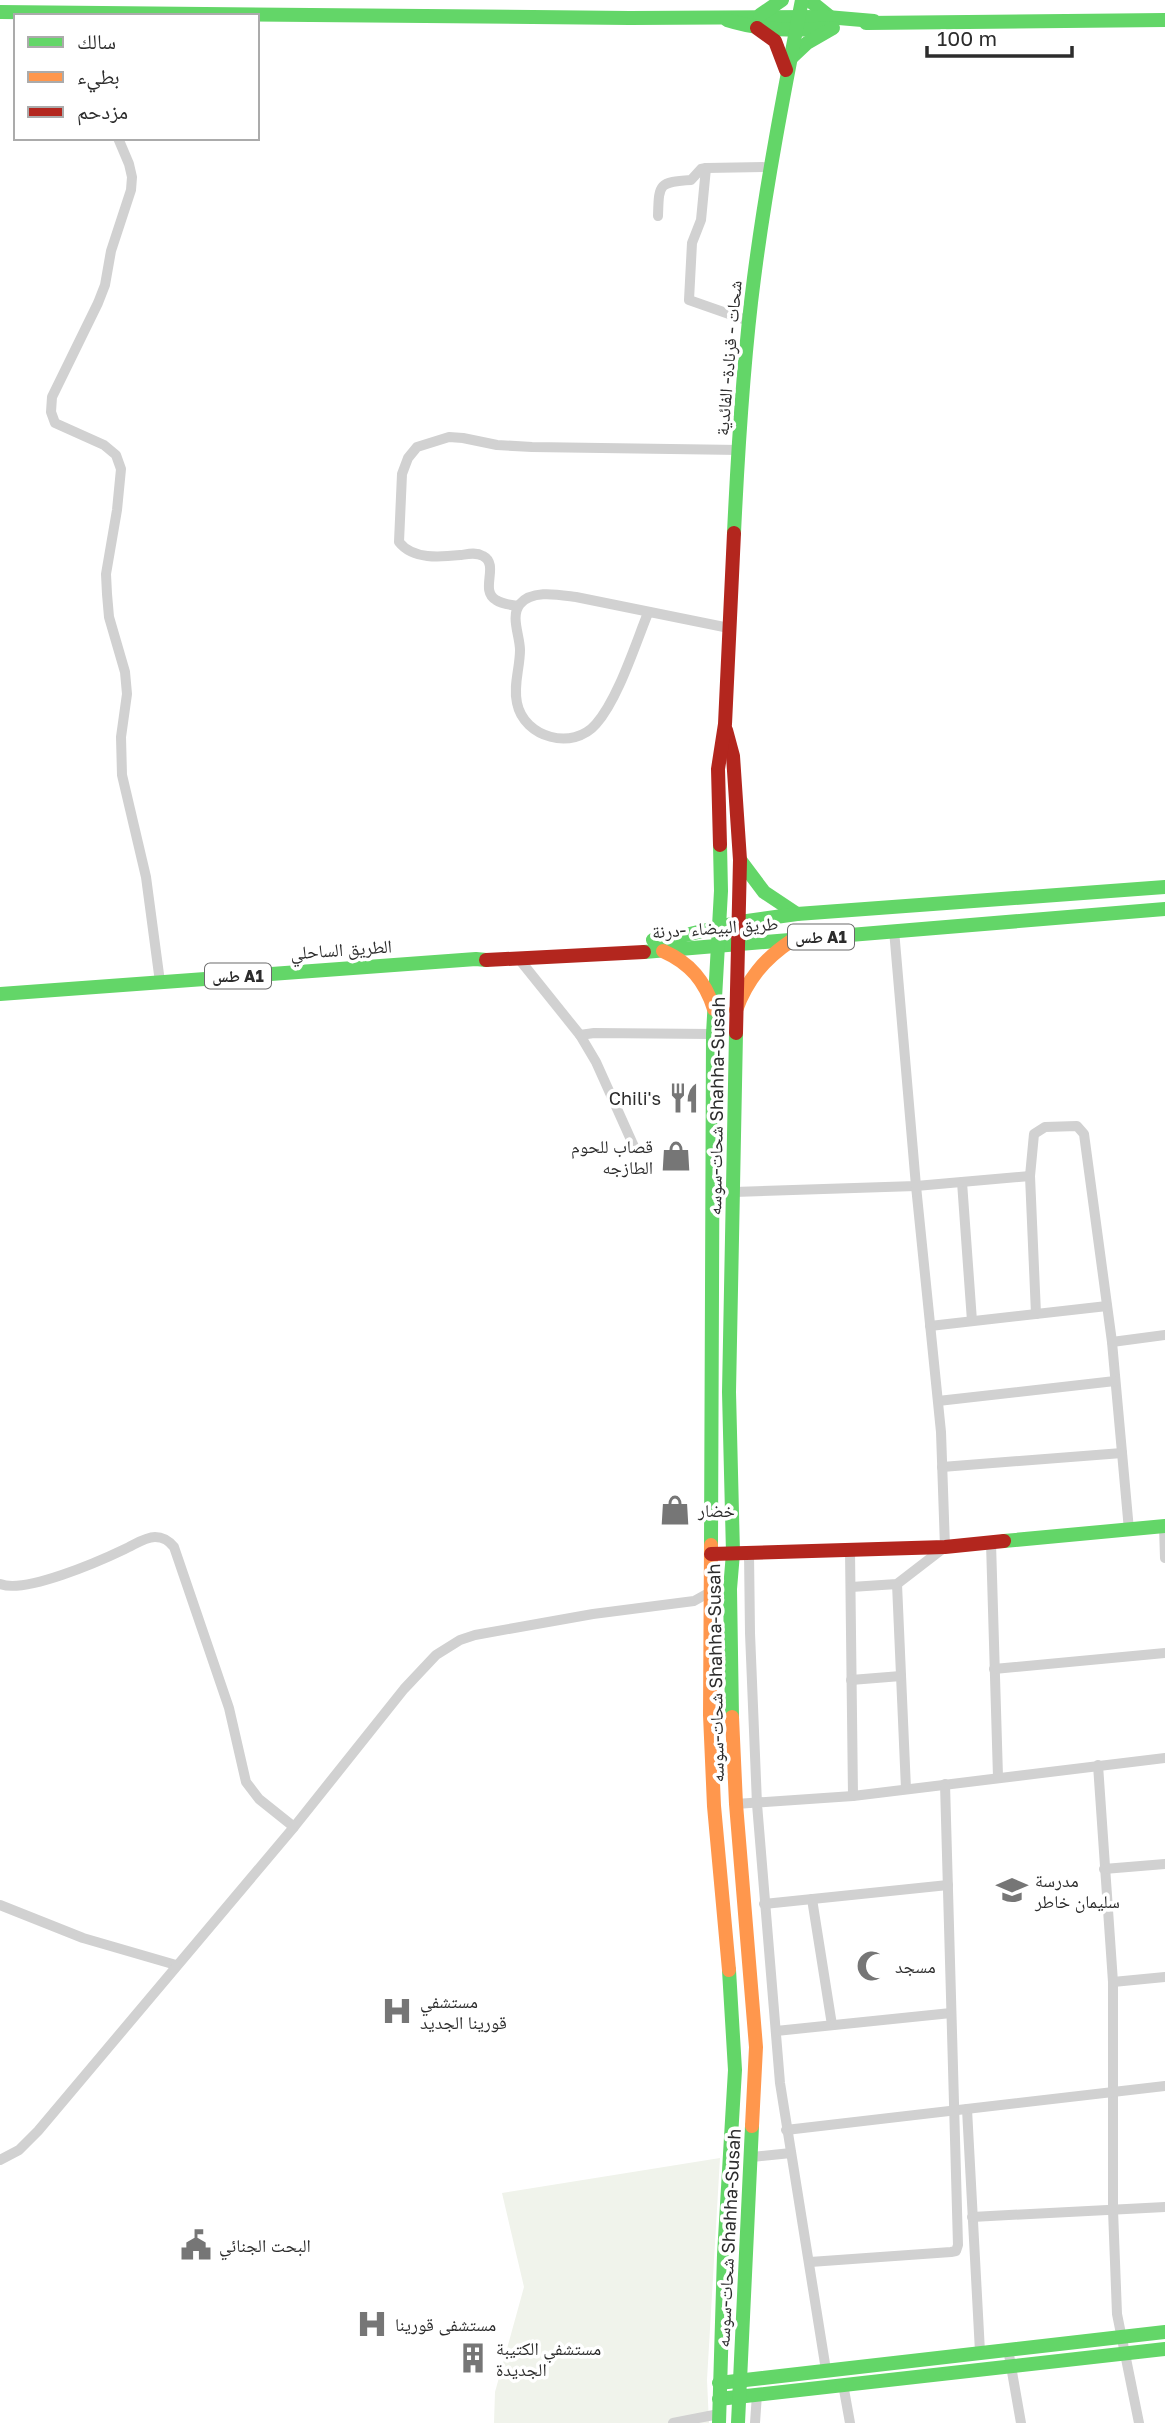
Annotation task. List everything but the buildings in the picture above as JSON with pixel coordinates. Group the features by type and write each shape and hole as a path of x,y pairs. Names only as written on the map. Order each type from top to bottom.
{"main road":[{"path":"759,21 782,0"},
{"name":"شحات - قرنادة- الفائدية","path":"725,724 749,321 771,167 802,0"},
{"path":"809,0 831,22"},
{"path":"0,12 53,14"},
{"path":"259,16 723,18 797,24 874,21 1165,20"},
{"path":"759,21 775,41 788,66 807,43 831,22"},
{"name":"شحات-سوسه Shahha-Susah","path":"725,724 733,756 740,860 729,1392 733,1553 730,1589 732,1751 755,2022 756,2068 738,2423"},
{"name":"شحات-سوسه Shahha-Susah","path":"719,2412 734,2070 733,2013 711,1756 713,1034 721,891 718,769 725,724"},
{"path":"740,860 764,892 797,914"},
{"name":"طريق البيضاء -درنة","path":"476,960 517,952 673,938 740,922 797,914 1165,887"},
{"name":"طريق البيضاء -درنة","path":"476,960 663,951 1165,909"},
{"path":"736,1010 756,970 778,948 792,940"},
{"path":"663,951 676,956 697,973 711,996 714,1009"},
{"name":"الطريق الساحلي","path":"0,994 476,960"},
{"path":"711,1554 945,1548 1164,1526"},
{"path":"719,2383 1165,2332"},
{"path":"719,2412 739,2397 757,2394 1165,2349"}],"street":[{"path":"119,140 129,164 131,190 111,251 102,294 52,397 51,412 55,423 104,445 116,455 121,469 106,574 107,594 109,617 125,672 127,694 121,737 122,775 146,877 160,982"},
{"path":"658,216 659,192 662,185 669,181 691,180 701,169 706,168 771,167"},
{"path":"706,168 701,220 692,243 689,300 749,321"},
{"path":"518,606 495,599 491,594 488,588 491,567 489,560 483,555 475,553 429,556 411,552 398,542 402,474 408,458 417,447 449,438 463,438 497,445 531,447 740,450"},
{"path":"648,613 619,684 596,724 583,735 560,740 531,727 517,706 520,647 515,614 518,606 531,597 554,594 729,628"},
{"path":"850,1587 897,1584 945,1548 938,1401 894,930"},
{"path":"519,959 580,1035 596,1062 636,1151"},
{"path":"580,1035 713,1034"},
{"path":"1036,1314 1030,1176 1034,1134 1045,1127 1071,1125 1082,1130 1084,1134 1112,1342 1129,1530"},
{"path":"734,1192 916,1186 1030,1176"},
{"path":"962,1182 972,1321"},
{"path":"930,1326 1107,1306"},
{"path":"1112,1342 1165,1335"},
{"path":"938,1401 1115,1381"},
{"path":"942,1467 1122,1453"},
{"path":"1164,1526 1165,1558"},
{"path":"0,1584 15,1587 58,1576 102,1560 150,1537 168,1540 174,1547 229,1708 243,1775 254,1794 294,1827"},
{"path":"991,1543 998,1777"},
{"path":"850,1551 853,1796"},
{"path":"749,1553 757,1804 764,1904 786,2130 826,2370"},
{"path":"897,1584 906,1789"},
{"path":"0,2160 29,2141 294,1827 404,1689 448,1646 475,1635 593,1614 694,1601 712,1591 730,1589"},
{"path":"995,1669 1165,1653"},
{"path":"851,1680 901,1676"},
{"path":"736,1804 853,1796 1165,1758"},
{"path":"1098,1765 1113,1982 1113,2210 1120,2337 1139,2423"},
{"path":"810,2262 956,2251 958,2236 945,1784"},
{"path":"1104,1869 1165,1864"},
{"path":"764,1904 948,1885"},
{"path":"812,1899 832,2025"},
{"path":"0,1905 83,1938 176,1965"},
{"path":"1113,1982 1165,1977"},
{"path":"776,2031 951,2013"},
{"path":"786,2130 1165,2086"},
{"path":"967,2109 980,2353"},
{"path":"752,2157 790,2153"},
{"path":"972,2217 1165,2207"},
{"path":"1009,2349 1021,2423"},
{"path":"843,2384 850,2423"},
{"path":"755,2423 757,2394"},
{"path":"673,2423 719,2412"}],"shaded area":[{"path":"720,2158 707,2380 709,2423 494,2423 495,2392 524,2287 502,2193"}],"traffic: fast":[{"path":"760,15 782,0"},
{"path":"734,533 741,405 754,278 802,0"},
{"path":"809,0 830,17"},
{"path":"0,12 210,14"},
{"path":"259,14 827,17 874,21"},
{"path":"727,20 779,29 832,28"},
{"path":"866,23 1165,20"},
{"path":"790,59 807,43 833,28"},
{"path":"711,1545 713,1034 721,891 720,845"},
{"path":"740,860 764,892 797,914"},
{"path":"653,940 740,922 797,914 1165,887"},
{"path":"644,952 1165,909"},
{"path":"0,994 486,960"},
{"path":"732,1717 730,1589 733,1553 729,1392 736,1033"},
{"path":"1004,1541 1165,1526"},
{"path":"719,2423 724,2255 735,2070 729,1970"},
{"path":"738,2423 752,2126"},
{"path":"719,2383 1165,2332"},
{"path":"719,2399 1165,2349"}],"traffic: slow":[{"path":"736,1010 745,989 758,971 791,941"},
{"path":"663,951 689,967 706,990 714,1009"},
{"path":"711,1545 710,1715 714,1806 729,1970"},
{"path":"732,1717 736,1804 756,2047 752,2126"}],"traffic: jam":[{"path":"757,28 775,41 786,70"},
{"path":"720,845 718,769 725,724 734,533"},
{"path":"726,730 733,756 740,860 736,1033"},
{"path":"486,960 644,952"},
{"path":"711,1554 945,1547 1004,1541"}],"place":[{"name":"Chili's","path":"684,1098"},
{"name":"قصاب للحوم الطازجه","path":"676,1156"},
{"name":"خضار","path":"675,1510"},
{"name":"مدرسة سليمان خاطر","path":"1012,1890"},
{"name":"مسجد","path":"872,1966"},
{"name":"مستشفي قورينا الجديد","path":"397,2011"},
{"name":"البحت الجنائي","path":"196,2245"},
{"name":"مستشفى قورينا","path":"372,2324"},
{"name":"مستشفي الكتيبة الجديدة","path":"473,2358"}]}
